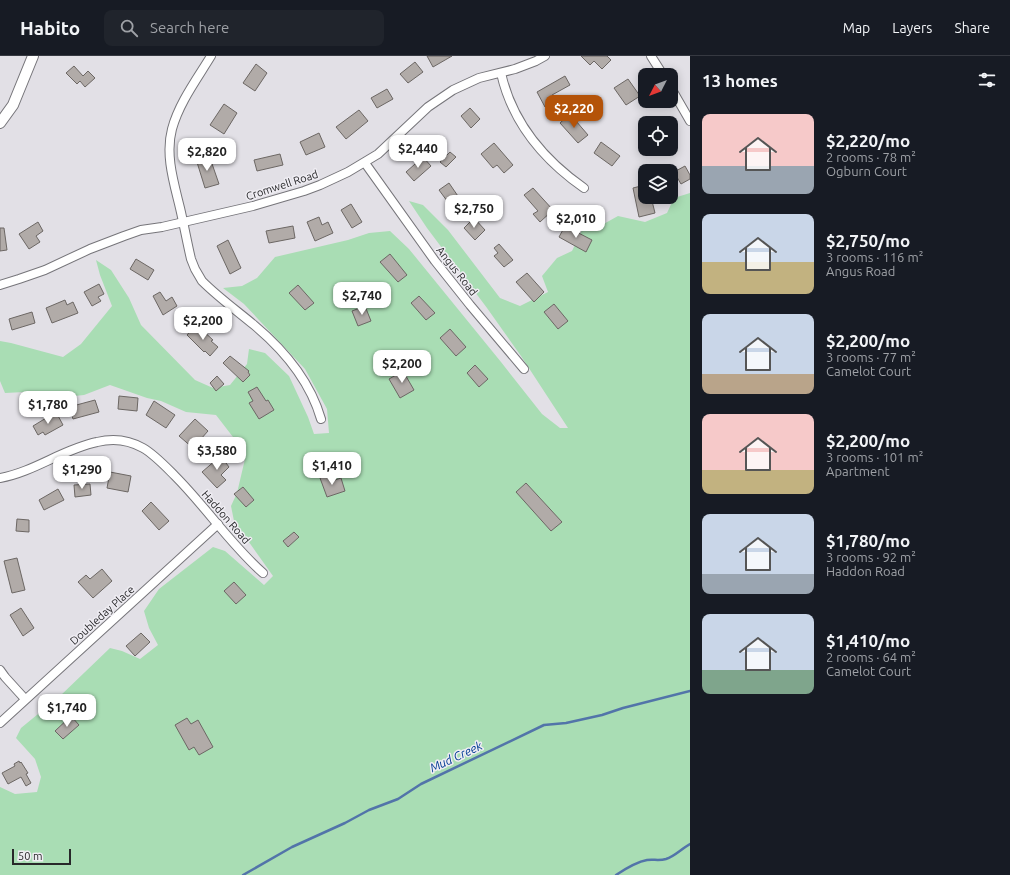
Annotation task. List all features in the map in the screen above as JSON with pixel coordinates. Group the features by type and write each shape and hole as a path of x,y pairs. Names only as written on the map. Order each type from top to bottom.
{"street":[{"path":"0,123 13,104 34,56"},
{"path":"211,56 181,107 170,137 169,146 171,167 182,223 195,269 202,281 270,339 295,368 304,380 321,419"},
{"name":"Cromwell Road","path":"0,285 45,270 90,249 141,230 182,223 253,206 304,191 365,163 378,154 440,98 468,82 526,65 545,56"},
{"path":"652,56 660,68"},
{"path":"501,73 510,104 527,133 560,170 584,188"},
{"path":"678,100 690,121"},
{"name":"Angus Road","path":"365,163 399,212 470,305 524,369"},
{"name":"Haddon Road","path":"0,478 30,469 80,447 96,442 110,440 126,441 144,449 159,461 188,490 246,557 263,573"},
{"name":"Doubleday Place","path":"0,723 218,524"},
{"path":"0,670 25,699"}],"green space":[{"path":"690,193 690,875 0,875 0,787 15,794 37,792 41,777 35,759 16,738 21,728 60,696 110,648 122,651 140,659 158,645 149,628 144,611 159,589 213,547 225,551 264,585 273,576 234,521 231,506 237,493 245,459 233,437 216,415 186,412 161,401 147,398 110,385 84,395 55,398 44,391 5,393 0,381 0,341 63,357 81,344 112,306 96,260 111,270 129,298 141,325 195,380 213,388 230,385 247,364 249,349 265,353 289,376 308,417 314,434 329,433 327,409 305,369 244,304 223,288 242,286 257,278 275,257 348,240 369,233 390,231 409,249 542,414 560,428 568,428 521,356 427,228 409,201 423,205 448,230 500,298 520,306 548,292 542,276 557,258 572,251 583,228 600,226 618,216 645,222 667,213 671,204 678,204 678,197"}],"building":[{"path":"427,56 452,56 433,67"},
{"path":"581,56 607,56 611,60 602,69 594,61 590,65"},
{"path":"415,62 423,72 408,83 400,74"},
{"path":"256,64 267,73 255,91 243,83"},
{"path":"74,66 83,76 88,71 95,78 85,87 80,81 77,84 66,73"},
{"path":"565,76 570,85 552,95 555,101 545,107 537,92"},
{"path":"628,79 638,93 638,97 626,105 614,88"},
{"path":"387,89 393,99 377,108 371,98"},
{"path":"224,104 237,113 224,134 210,125"},
{"path":"470,108 480,119 471,128 461,116"},
{"path":"359,110 368,121 346,139 336,127"},
{"path":"570,114 588,135 578,143 560,123"},
{"path":"319,133 325,147 306,155 300,142"},
{"path":"601,142 620,156 612,166 594,153"},
{"path":"494,143 513,165 504,173 497,165 493,168 481,154"},
{"path":"450,152 456,157 446,167 440,162"},
{"path":"280,154 283,165 257,171 254,160"},
{"path":"209,155 219,184 205,188 196,159"},
{"path":"423,157 431,166 414,181 406,172"},
{"path":"685,166 690,175 690,179 681,184 678,179 678,170"},
{"path":"449,183 462,202 453,209 439,190"},
{"path":"638,187 638,204 653,204 655,213 639,217 633,188"},
{"path":"533,188 553,210 540,222 533,214 538,211 524,195"},
{"path":"351,204 362,222 352,228 341,210"},
{"path":"319,217 322,225 328,222 333,233 315,241 307,222"},
{"path":"474,218 485,230 475,240 464,228"},
{"path":"38,222 43,231 36,236 40,242 29,249 19,234"},
{"path":"293,226 295,238 269,243 266,231"},
{"path":"565,226 592,240 586,252 559,237"},
{"path":"0,228 4,228 7,250 0,251"},
{"path":"228,240 241,268 230,274 217,246"},
{"path":"499,244 513,260 504,267 494,256 498,253 494,248"},
{"path":"390,254 407,275 398,282 380,262"},
{"path":"136,259 154,270 148,280 130,269"},
{"path":"527,273 544,292 534,302 516,282"},
{"path":"99,284 104,294 98,297 101,301 92,306 84,292"},
{"path":"298,285 314,303 305,310 289,293"},
{"path":"160,292 166,301 172,297 177,306 163,315 153,296"},
{"path":"419,296 435,313 426,320 411,303"},
{"path":"65,300 67,305 73,302 78,313 52,323 46,308"},
{"path":"554,304 568,321 558,329 544,312"},
{"path":"365,306 371,321 358,326 352,311"},
{"path":"32,312 35,323 12,330 9,319"},
{"path":"194,327 199,331 201,329 218,347 210,356 187,335"},
{"path":"450,329 466,347 456,356 440,338"},
{"path":"230,356 249,371 248,372 250,375 243,382 223,363"},
{"path":"475,365 488,379 479,387 467,373"},
{"path":"403,371 414,390 400,398 389,379"},
{"path":"217,376 224,384 216,391 210,383"},
{"path":"257,387 274,410 259,419 249,403 253,401 248,392"},
{"path":"119,396 138,398 137,411 118,409"},
{"path":"95,400 99,412 73,419 69,407"},
{"path":"154,401 175,415 166,428 146,415"},
{"path":"56,412 63,425 45,435 43,432 38,435 33,426"},
{"path":"195,419 208,431 193,448 179,436"},
{"path":"224,453 230,460 226,463 229,467 221,475 226,480 217,488 202,472"},
{"path":"110,472 131,476 128,492 107,488"},
{"path":"330,475 332,481 341,478 345,491 327,497 320,478"},
{"path":"526,483 562,522 551,531 516,492"},
{"path":"90,484 91,495 75,497 74,485"},
{"path":"243,487 254,500 246,507 234,494"},
{"path":"58,489 64,500 44,510 39,500"},
{"path":"151,502 169,521 159,530 142,511"},
{"path":"17,519 29,520 29,532 16,531"},
{"path":"294,532 299,537 288,547 283,541"},
{"path":"17,558 25,590 12,593 4,561"},
{"path":"102,569 112,581 93,598 78,582 86,575 90,579"},
{"path":"234,582 246,595 236,604 224,591"},
{"path":"21,608 34,628 23,636 10,615"},
{"path":"141,633 150,642 135,656 126,646"},
{"path":"71,716 79,725 63,739 55,731"},
{"path":"187,718 191,724 198,720 213,747 199,755 194,747 189,750 175,725"},
{"path":"19,761 28,773 26,774 31,783 26,786 21,777 8,784 2,773 15,766 14,764"}],"waterway":[{"name":"Mud Creek","path":"243,875 292,847 345,823 369,810 398,799 421,784 544,725 566,723 602,715 623,708 690,691"},
{"path":"616,875 639,862 669,858 690,844"}]}
